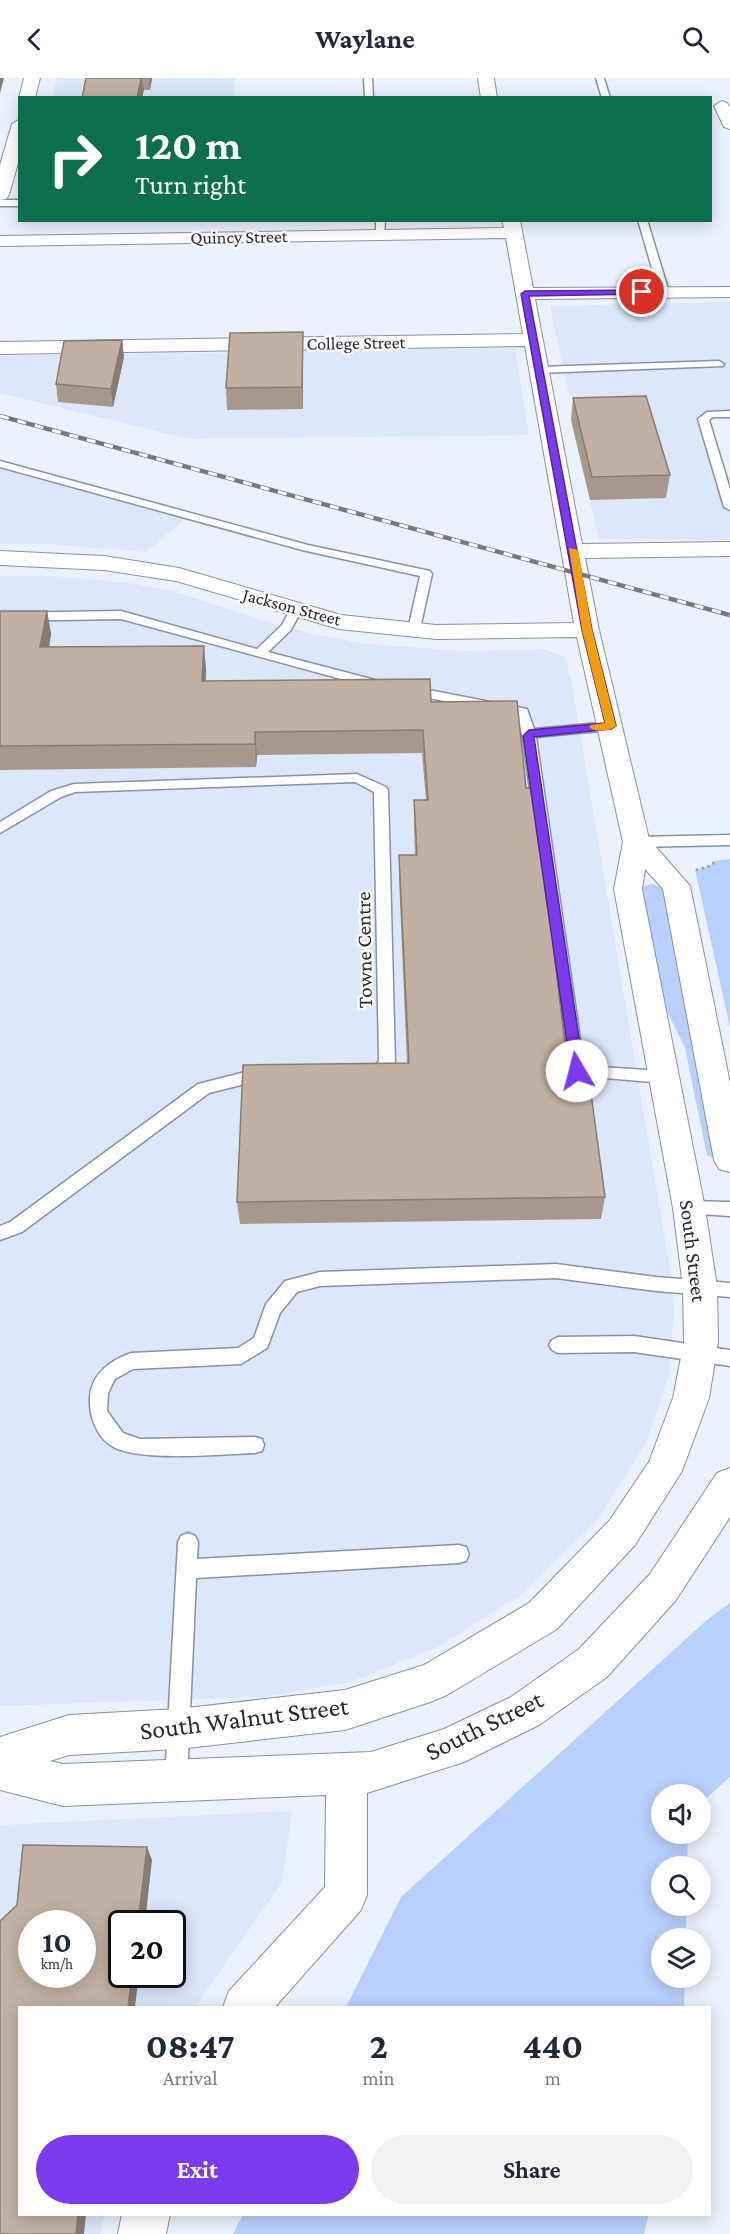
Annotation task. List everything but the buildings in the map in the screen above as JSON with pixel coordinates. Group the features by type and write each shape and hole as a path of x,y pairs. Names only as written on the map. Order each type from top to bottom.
{"main road":[{"path":"28,96 32,78"},
{"path":"4,193 18,132"}],"street":[{"path":"486,78 489,96"},
{"path":"721,106 730,124"},
{"name":"Quincy Street","path":"0,241 275,229 512,227"},
{"name":"South Street","path":"512,227 587,630 636,842 628,889 663,1077 689,1208 715,1288 701,1342 714,1355 691,1398 664,1471 622,1533 543,1616"},
{"path":"525,294 730,292"},
{"name":"College Street","path":"0,348 532,340"},
{"path":"573,551 730,549"},
{"name":"Jackson Street","path":"0,558 104,563 179,575 295,611 339,622 436,632 587,630"},
{"path":"636,842 676,886 730,1160"},
{"name":"South Street","path":"0,1770 63,1785 371,1772 450,1748 525,1711 592,1663 663,1587 730,1485"},
{"name":"South Walnut Street","path":"0,1757 69,1735 178,1729 345,1710 433,1681 543,1616"},
{"path":"246,2006 346,1895 347,1773"},
{"path":"142,2234 146,2216"}],"lane":[{"path":"368,78 369,96"},
{"path":"600,78 605,96"},
{"path":"0,203 18,203"},
{"path":"643,222 664,292"},
{"path":"538,370 719,364"},
{"path":"730,414 711,414 703,419 730,507"},
{"path":"0,464 306,548 426,574 414,629"},
{"path":"260,654 287,627 295,611"},
{"path":"0,616 121,615 355,681 522,712 529,734 577,1071 663,1077"},
{"path":"529,734 611,726"},
{"name":"Towne Centre","path":"0,828 56,794 74,788 357,778 381,790 387,1063 378,1073 356,1074"},
{"path":"636,842 730,840"},
{"path":"0,1233 16,1227 204,1088 249,1077 281,1076"},
{"path":"689,1208 730,1209"},
{"path":"255,1445 140,1447 117,1439 104,1424 98,1411 99,1392 109,1374 131,1361 241,1356 261,1343 272,1309 291,1286 320,1279 556,1271 656,1284 715,1288"},
{"path":"558,1345 634,1344 714,1355"},
{"path":"176,1781 188,1542"},
{"path":"188,1569 459,1554"}],"path":[{"path":"695,870 710,866 714,861 720,860"}],"shaded area":[{"path":"57,78 235,78 234,96 52,96"},
{"path":"730,302 730,414 697,415 703,419 730,507 730,540 599,539 571,420 577,413 573,397 569,394 550,306"},
{"path":"515,348 529,435 189,439 0,393 0,356"},
{"path":"0,464 188,516 146,552 49,544 0,544"},
{"path":"0,576 55,576 137,584 176,592 312,634 367,644 464,651 544,649 565,657 571,680 670,1269 674,1313 668,1379 646,1443 598,1519 523,1593 438,1647 351,1682 265,1697 0,1706"},
{"path":"730,859 730,1027 695,870 710,866 714,861"},
{"path":"653,884 665,890 716,1158 714,1159 707,1155 685,1048 659,995 640,891 644,886"},
{"path":"730,1603 730,1777 711,1794 711,1784 651,1784 651,1844 688,1844 687,1856 651,1856 651,1916 686,1916 686,1928 651,1928 651,1988 685,1988 684,2006 346,2006 401,1897 708,1619"},
{"path":"292,1811 282,1882 196,2006 18,2006 18,2216 104,2216 100,2234 0,2234 0,1825"},
{"path":"242,2216 648,2216 644,2234 233,2234"}],"railway":[{"path":"0,416 730,615"}],"slow traffic":[{"path":"573,550 587,630 611,726 595,727"}],"route":[{"path":"577,1071 528,736 529,734 611,726 587,630 525,294 642,292"}]}
